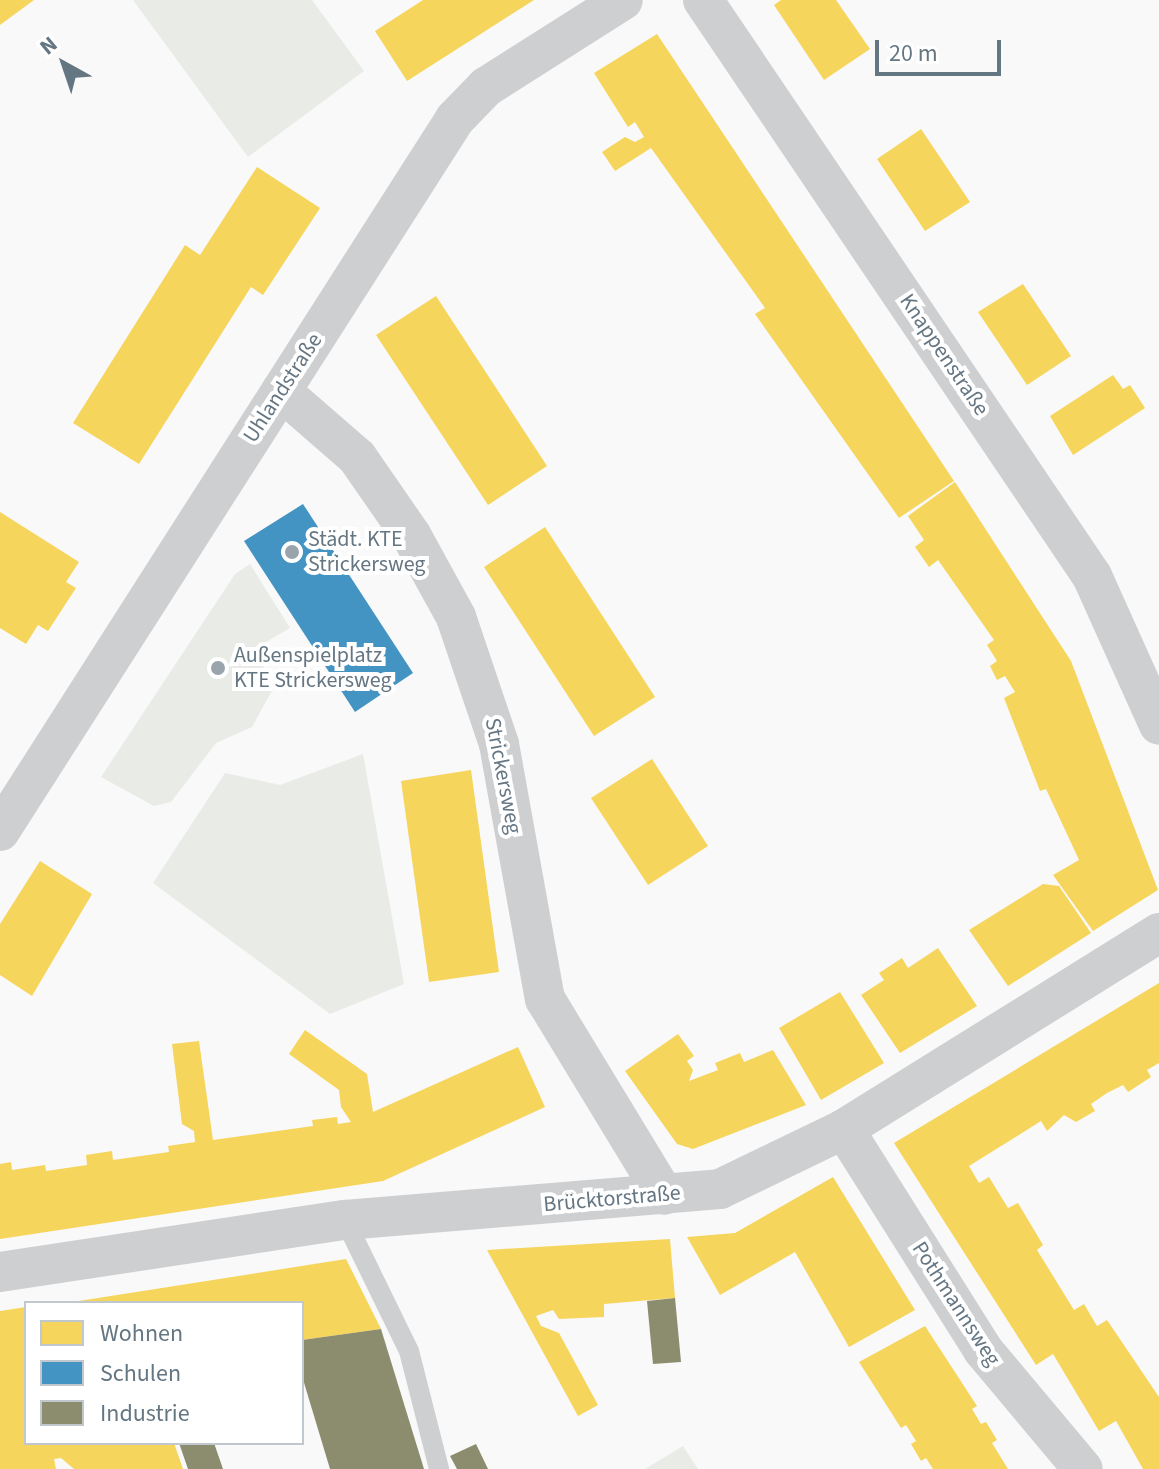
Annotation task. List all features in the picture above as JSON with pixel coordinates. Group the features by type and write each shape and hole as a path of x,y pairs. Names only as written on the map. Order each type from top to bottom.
{"street":[{"name":"Uhlandstraße","path":"0,831 469,101 623,0"},
{"name":"Knappenstraße","path":"703,0 1092,576 1159,725"},
{"name":"Strickersweg","path":"281,391 357,457 411,535 456,617 495,724 545,999 664,1195"},
{"name":"Brücktorstraße","path":"0,1272 345,1220 664,1195 739,1183 844,1129 1159,933"},
{"name":"Pothmannsweg","path":"844,1129 983,1350 1083,1469"}],"lane":[{"path":"345,1220 409,1351 439,1469"}],"shaded area":[{"path":"133,0 312,0 364,71 248,157"},
{"name":"Außenspielplatz KTE Strickersweg","path":"250,564 290,628 254,649 274,687 252,727 216,743 171,802 154,806 101,777 235,574"},
{"path":"363,754 404,984 330,1014 153,883 225,773 280,785"},
{"path":"683,1446 698,1469 645,1469"}],"building: Wohnen":[{"path":"0,0 34,0 0,25"},
{"path":"423,0 534,0 407,81 375,31"},
{"path":"781,0 836,0 870,49 824,80 774,5"},
{"path":"657,34 954,481 899,518 755,314 765,308 651,148 615,171 602,152 625,137 635,142 644,137 635,122 628,127 594,73"},
{"path":"921,129 970,202 925,231 877,159"},
{"path":"257,167 320,208 263,295 251,287 139,464 73,423 185,245 200,255"},
{"path":"1023,284 1071,356 1027,385 978,312"},
{"path":"436,296 547,466 488,505 376,335"},
{"path":"1113,375 1123,389 1130,385 1145,408 1073,455 1050,416"},
{"path":"955,482 1071,661 1158,890 1093,931 1053,875 1079,860 1046,789 1040,791 1004,698 1015,692 1005,676 997,680 990,666 997,661 987,645 994,640 938,560 929,567 915,547 924,540 908,516"},
{"path":"0,512 79,562 66,582 76,588 48,631 38,625 26,644 0,628"},
{"path":"545,527 655,697 594,736 484,567"},
{"path":"652,759 708,846 648,885 591,798"},
{"path":"471,770 499,972 429,982 401,781"},
{"path":"40,861 92,894 32,996 0,975 0,924"},
{"path":"1043,884 1059,886 1091,933 1008,986 969,930"},
{"path":"938,948 977,1006 900,1053 861,995 884,980 879,973 902,958 908,968"},
{"path":"1159,983 1159,1063 1147,1070 1151,1077 1128,1092 1123,1085 1107,1093 1091,1104 1095,1111 1076,1122 1064,1115 1047,1131 1041,1121 969,1166 979,1183 989,1177 1008,1208 1018,1203 1043,1245 1037,1250 1074,1310 1084,1304 1097,1326 1107,1320 1159,1397 1159,1469 1143,1469 1116,1421 1099,1431 1053,1354 1036,1365 894,1143"},
{"path":"840,992 884,1063 821,1100 779,1028"},
{"path":"305,1030 367,1074 373,1112 518,1047 545,1107 383,1181 0,1239 0,1164 11,1162 12,1170 45,1165 46,1171 87,1165 86,1155 112,1151 113,1160 169,1152 168,1146 195,1142 194,1131 182,1124 172,1044 199,1041 213,1140 313,1126 312,1120 337,1117 338,1124 351,1122 341,1107 339,1090 289,1054"},
{"path":"678,1034 694,1056 687,1061 693,1070 689,1081 718,1070 715,1063 740,1053 744,1062 773,1050 806,1105 693,1149 677,1144 625,1071"},
{"path":"833,1177 915,1310 849,1347 795,1252 720,1295 687,1237 735,1233"},
{"path":"670,1239 675,1298 604,1304 604,1317 559,1319 553,1310 536,1316 541,1326 559,1333 598,1405 578,1416 487,1250"},
{"path":"346,1259 381,1329 304,1340 304,1301 79,1301"},
{"path":"24,1307 24,1445 175,1445 183,1469 74,1469 61,1458 54,1459 56,1469 0,1469 0,1311"},
{"path":"925,1326 977,1406 972,1409 981,1424 986,1422 997,1440 992,1443 1008,1469 933,1469 926,1458 921,1461 911,1444 916,1441 906,1425 901,1428 859,1362"}],"building: Schulen":[{"path":"303,504 413,673 355,712 244,541"}],"building: Industrie":[{"path":"675,1298 681,1362 653,1364 647,1301"},
{"path":"381,1329 424,1469 330,1469 304,1383 304,1340"},
{"path":"476,1444 488,1469 457,1469 450,1456"},
{"path":"180,1445 215,1445 223,1469 188,1469"}],"place":[{"name":"Städt. KTE Strickersweg","path":"292,552"},
{"name":"Außenspielplatz KTE Strickersweg","path":"218,668"}]}
